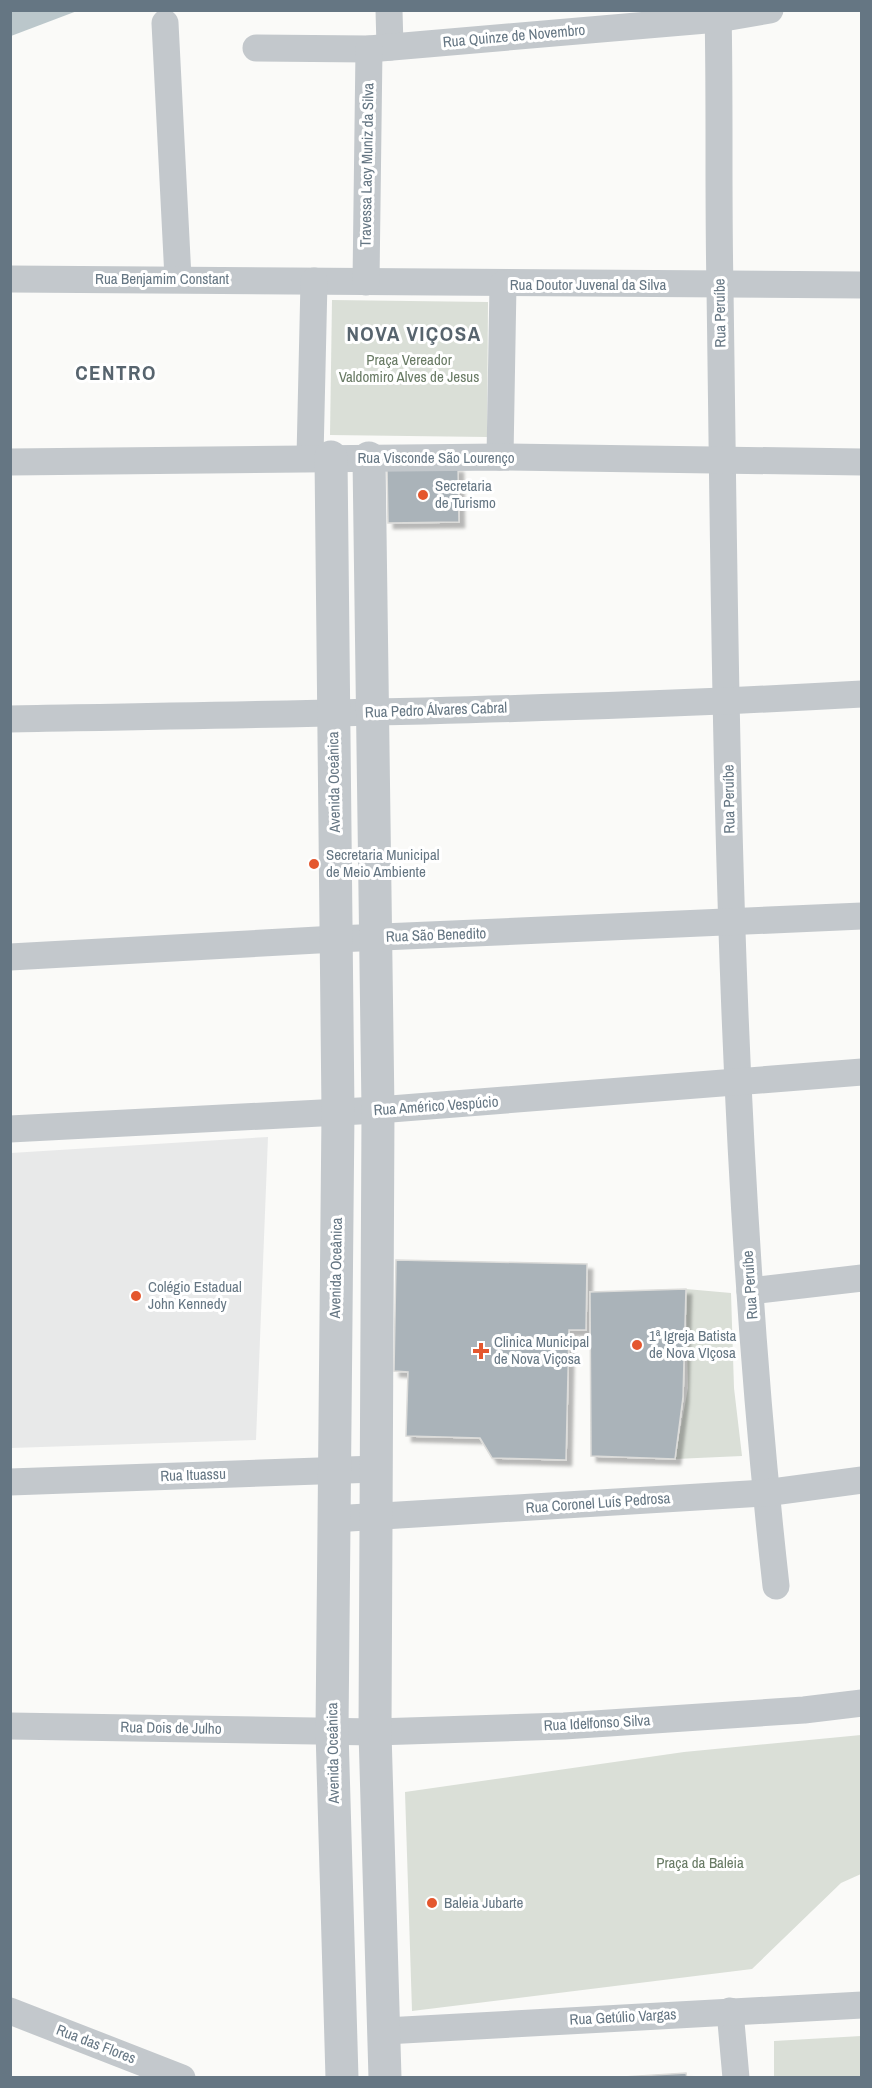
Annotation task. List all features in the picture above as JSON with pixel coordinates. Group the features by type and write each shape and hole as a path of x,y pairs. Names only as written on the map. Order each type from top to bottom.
{"street":[{"name":"Travessa Lacy Muniz da Silva","path":"366,282 380,48 389,10"},
{"name":"Rua Quinze de Novembro","path":"256,48 380,48 770,10"},
{"name":"Rua Peruíbe","path":"718,15 719,286 732,923 750,1292 765,1493 776,1586"},
{"path":"165,23 178,278"},
{"name":"Rua Benjamim Constant","path":"10,279 178,278 314,281"},
{"name":"Rua Doutor Juvenal da Silva","path":"314,281 719,286 861,285"},
{"path":"314,281 321,457"},
{"path":"500,457 503,284"},
{"name":"Rua Visconde São Lourenço","path":"10,462 321,457 861,462"},
{"name":"Avenida Oceânica","path":"321,457 333,713 336,939 338,1112 332,1731 342,2078"},
{"path":"369,458 375,712 378,1110 375,1732 385,2078"},
{"name":"Rua Pedro Álvares Cabral","path":"10,719 375,712 727,701 861,694"},
{"name":"Rua São Benedito","path":"10,957 336,939 861,916"},
{"name":"Rua Américo Vespúcio","path":"10,1129 378,1110 861,1072"},
{"path":"750,1292 861,1278"},
{"name":"Rua Ituassu","path":"10,1482 376,1469"},
{"name":"Rua Coronel Luís Pedrosa","path":"333,1519 765,1493 861,1480"},
{"name":"Rua Idelfonso Silva","path":"332,1731 375,1732 564,1726 804,1710 861,1703"},
{"name":"Rua Dois de Julho","path":"10,1726 332,1731"},
{"name":"Rua Getúlio Vargas","path":"385,2031 861,2005"},
{"name":"Rua das Flores","path":"10,2011 182,2078"},
{"path":"730,2011 736,2078"}],"shaded area":[{"path":"11,10 77,10 77,11 11,36"},
{"name":"Colégio Estadual John Kennedy","path":"268,1137 256,1440 11,1448 11,1153"}],"green space":[{"name":"Praça Vereador Valdomiro Alves de Jesus","path":"332,300 488,302 487,437 330,435"},
{"path":"686,1289 731,1293 734,1388 742,1456 675,1459 688,1388"},
{"name":"Praça da Baleia","path":"861,1735 861,1874 841,1883 752,1969 412,2011 405,1792 684,1752"},
{"path":"861,2036 861,2077 774,2077 774,2041"}],"building":[{"name":"Secretaria de Turismo","path":"458,467 459,522 388,523 387,468"},
{"name":"Clinica Municipal de Nova Viçosa","path":"396,1260 587,1264 586,1330 569,1330 566,1460 492,1458 480,1438 406,1436 408,1372 394,1371"},
{"name":"1ª Igreja Batista de Nova VIçosa","path":"686,1289 683,1397 675,1459 591,1456 590,1292"},
{"path":"686,2073 687,2078 607,2078"}],"place":[{"name":"Secretaria de Turismo","path":"423,495"},
{"name":"Secretaria Municipal de Meio Ambiente","path":"314,864"},
{"name":"Colégio Estadual John Kennedy","path":"136,1296"},
{"name":"1ª Igreja Batista de Nova VIçosa","path":"637,1345"},
{"name":"Clinica Municipal de Nova Viçosa","path":"481,1351"},
{"name":"Baleia Jubarte","path":"432,1903"}],"district":[{"name":"NOVA VIÇOSA","path":"414,334"},
{"name":"CENTRO","path":"116,373"}]}
